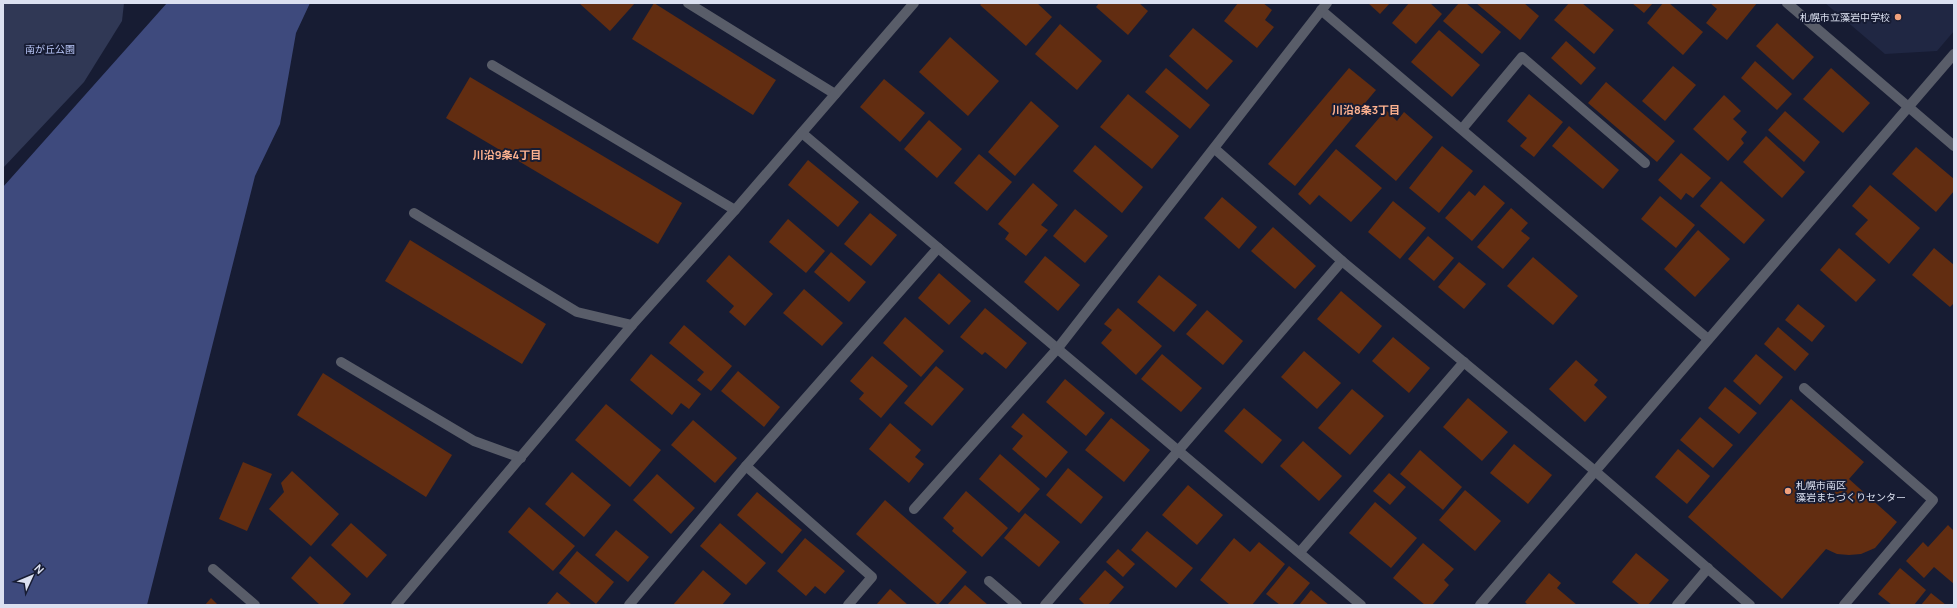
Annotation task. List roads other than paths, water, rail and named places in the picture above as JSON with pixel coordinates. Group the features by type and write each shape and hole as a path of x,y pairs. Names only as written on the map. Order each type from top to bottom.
{"street":[{"path":"688,3 834,94"},
{"path":"396,605 632,325 735,210 914,3"},
{"path":"1787,3 1954,146"},
{"path":"914,509 1058,348 1215,149 1324,6 1462,129 1708,339"},
{"path":"1480,605 1954,54"},
{"path":"1462,129 1522,57 1645,163"},
{"path":"492,66 735,210"},
{"path":"802,133 1179,449 1361,605"},
{"path":"1215,149 1342,261 1595,471 1750,605"},
{"path":"414,213 577,312 632,325"},
{"path":"629,605 746,466 938,248"},
{"path":"1045,605 1342,261"},
{"path":"341,362 474,441 521,458"},
{"path":"1300,552 1464,362"},
{"path":"1804,388 1932,500 1844,605"},
{"path":"746,466 872,577 848,605"},
{"path":"1677,605 1708,568"},
{"path":"213,569 255,605"},
{"path":"988,581 1017,605"}],"place":[{"name":"札幌市立藻岩中学校","path":"1898,17"},
{"name":"札幌市南区 藻岩まちづくりセンター","path":"1788,491"}],"district":[{"name":"川沿8条3丁目","path":"1366,109"},
{"name":"川沿9条4丁目","path":"507,154"}],"park label":[{"name":"南が丘公園","path":"50,49"}]}
